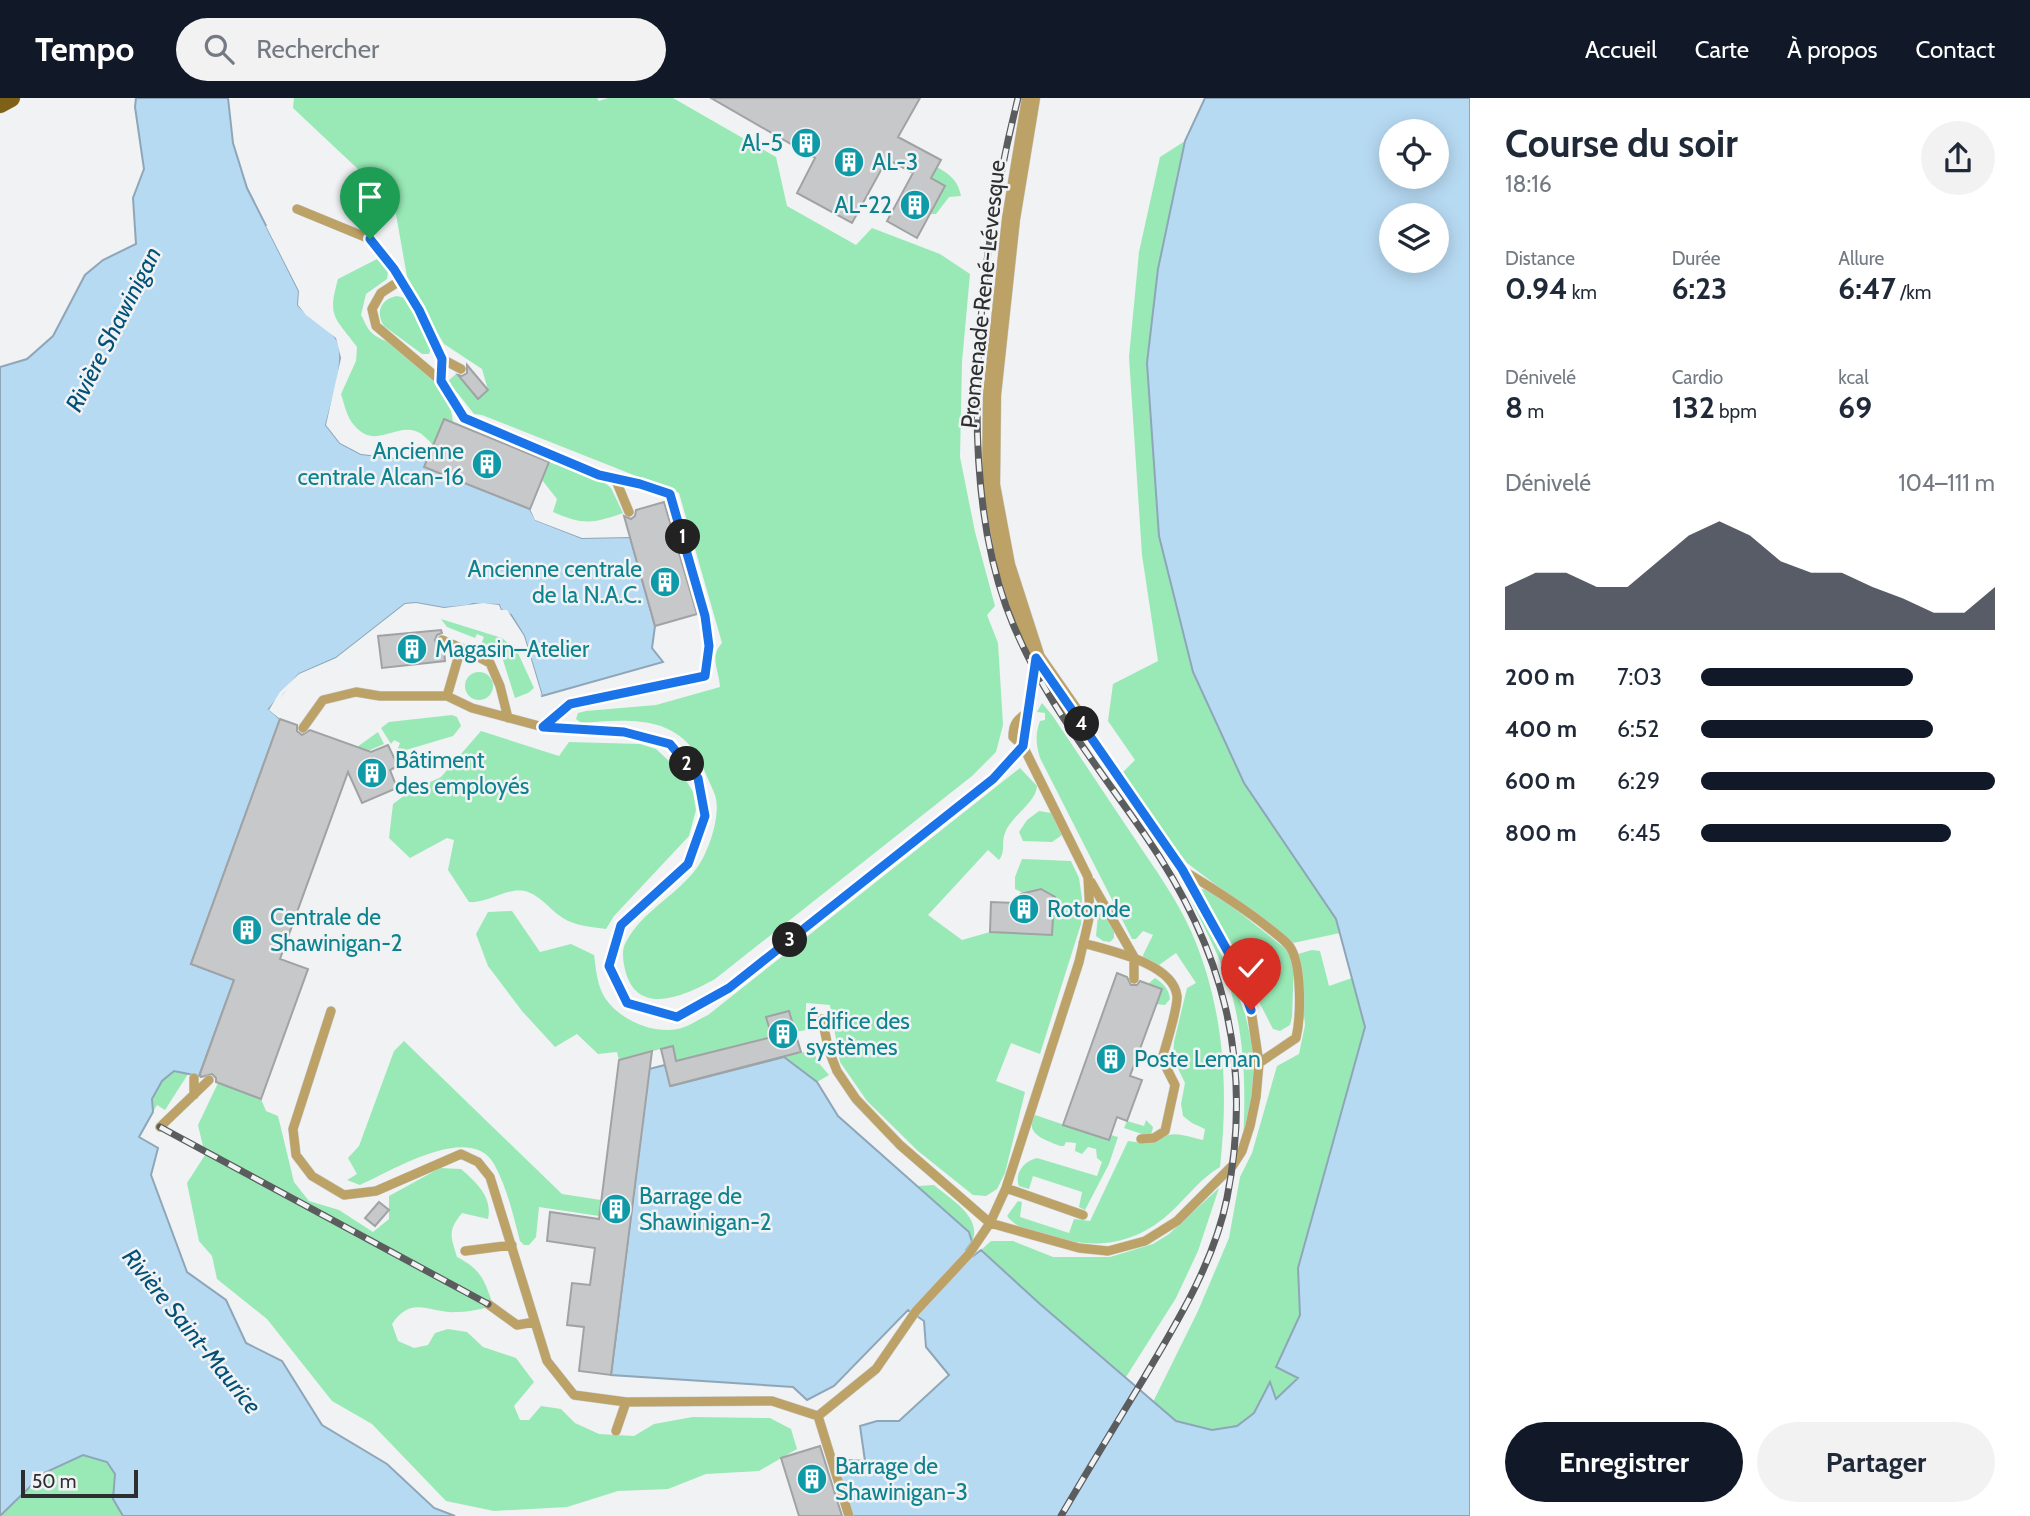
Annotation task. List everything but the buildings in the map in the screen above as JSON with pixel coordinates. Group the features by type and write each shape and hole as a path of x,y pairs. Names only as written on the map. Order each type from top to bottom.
{"main road":[{"path":"0,104 11,98"}],"street":[{"name":"Promenade René-Lévesque","path":"1031,98 1011,219 993,381 991,485 1006,565 1036,658 1084,727"}],"lane":[{"path":"297,209 370,239 401,280 419,310 442,359 441,381"},
{"path":"401,280 381,293 372,309 376,326 441,381 464,418 579,467 670,494 685,560 705,616 709,646 705,676 570,704 543,727"},
{"path":"442,359 458,369"},
{"path":"615,478 629,512"},
{"path":"442,639 490,663 500,686 508,718"},
{"path":"447,696 461,648"},
{"path":"303,728 323,700 356,692 380,696 447,696 472,708 543,727 624,732 670,744 698,778 705,816 688,864 621,925 609,966 627,1003 677,1017 729,988 993,779 1023,746 1036,658"},
{"path":"822,1019 828,1051 837,1071 856,1099 900,1145 990,1223 1079,1248 1108,1251 1145,1241 1177,1221 1233,1165 1242,1151 1256,1097 1259,1063 1251,1010 1233,961 1182,869 1084,727"},
{"path":"1023,746 1088,877 1134,957 1133,979"},
{"path":"1182,869 1243,907 1290,948 1295,960 1300,1017 1296,1038 1259,1063"},
{"path":"818,1416 876,1369 916,1311 969,1254 990,1223 1006,1188 1079,962 1090,914 1088,877"},
{"path":"1083,943 1134,957 1171,979 1177,997 1162,1059 1175,1085 1165,1131 1154,1138 1141,1139"},
{"path":"331,1011 293,1129 296,1155 312,1176 344,1195 376,1191 461,1154 478,1162 490,1177 547,1361 574,1395 626,1402 772,1401 818,1416"},
{"path":"194,1078 194,1095"},
{"path":"160,1127 209,1080"},
{"path":"1006,1188 1083,1215"},
{"path":"465,1251 512,1245"},
{"path":"488,1304 517,1325 535,1322"},
{"path":"616,1431 626,1402"},
{"path":"818,1416 849,1516"}],"green space":[{"path":"294,98 597,98 599,101 608,98 673,98 776,157 787,206 856,245 872,228 940,254 970,274 962,362 960,457 975,532 995,606 987,615 998,643 1003,725 996,752 972,776 715,979 692,991 653,999 642,995 632,987 626,973 623,953 624,945 641,921 688,879 700,862 715,826 717,807 714,792 696,754 671,730 641,722 581,723 576,719 578,713 586,711 656,705 720,687 715,659 722,643 679,493 474,414 448,381 456,374 478,399 488,390 482,369 444,344 409,288 394,203 293,108"},
{"path":"1185,141 1158,269 1159,536 1193,672 1244,783 1336,919 1340,933 1293,943 1187,863 1120,775 1135,760 1108,721 1113,684 1158,661 1142,555 1129,357 1139,252 1160,157"},
{"path":"937,167 953,179 961,196 949,197 936,214 930,214 945,186 931,178"},
{"path":"377,259 383,261 388,272 387,279 366,294 361,315 370,331 401,351 440,388 451,411 453,423 443,420 433,445 421,434 411,430 375,436 361,432 352,422 341,394 356,361 357,347 338,323 333,310 338,279"},
{"path":"397,296 408,299 412,304 432,346 429,354 422,354 381,321 383,303"},
{"path":"549,462 603,481 611,488 623,513 588,522 553,512 557,499 542,480"},
{"path":"441,619 502,638 517,651 534,688 515,698 502,657 482,642 484,637 477,634 475,638 447,627"},
{"path":"479,672 489,676 493,686 489,696 479,700 469,696 465,686 469,676"},
{"path":"1042,703 1172,895 1202,959 1217,1017 1224,1106 1220,1167 1159,1222 1145,1231 1115,1242 1068,1241 1021,1227 1007,1216 1018,1201 1022,1202 1020,1217 1069,1233 1074,1219 1090,1221 1128,1141 1146,1143 1172,1134 1203,1140 1205,1129 1183,1116 1181,1104 1185,1083 1173,1058 1174,1042 1187,988 1196,983 1176,953 1159,965 1144,960 1143,955 1153,935 1143,931 1136,939 1132,939 1040,758 1037,735 1040,721 1045,720 1045,713 1037,712"},
{"path":"452,715 457,717 461,726 453,736 396,753 400,743 394,740 391,744 381,728 389,722"},
{"path":"481,731 559,756 569,742 640,744 656,749 681,772 693,792 696,810 689,836 614,916 606,929 568,921 528,892 513,891 469,902 448,870 454,840 447,838 410,858 389,838 393,804 409,792 441,777"},
{"path":"378,732 384,744 363,753 351,776 347,775 357,747"},
{"path":"1020,768 1037,786 1036,792 1008,827 999,860 988,850 928,915 962,940 990,932 1052,935 1051,920 1058,906 1055,897 1041,889 1029,896 1015,889 1015,877 1022,859 1071,861 1079,878 1082,898 1081,924 1040,1054 1011,1043 996,1081 1025,1092 1005,1173 997,1189 986,1196 973,1195 918,1151 867,1101 840,1062 830,1005 806,1003 806,1030 795,1032 789,1011 767,1017 772,1037 676,1061 672,1046 619,1060 617,1052 598,1054 577,1034 555,1047 522,1011 488,966 476,934 488,912 512,911 540,952 571,944 594,955 602,993 619,1013 647,1027 668,1030 682,1028 708,1015"},
{"path":"1039,811 1051,813 1062,835 1052,842 1023,841 1019,832 1027,820"},
{"path":"1201,889 1211,890 1286,949 1294,962 1290,1025 1280,1031 1273,1029"},
{"path":"1189,895 1228,964 1243,1005 1252,1044 1255,1095 1243,1142 1243,1063 1234,1004 1220,962"},
{"path":"1104,911 1114,931 1114,938 1110,942 1096,936 1098,915"},
{"path":"1320,951 1329,986 1352,978 1365,1027 1298,1268 1300,1315 1276,1367 1299,1377 1276,1400 1270,1383 1254,1413 1237,1426 1212,1430 1176,1421 1153,1402 1198,1311 1229,1238 1240,1177 1252,1153 1277,1066 1299,1054 1305,1025 1298,954"},
{"path":"1155,978 1168,992 1170,999 1165,1005 1156,1004 1148,984"},
{"path":"404,1041 562,1194 601,1200 599,1216 539,1207 536,1237 529,1245 524,1245 520,1241 506,1192 494,1164 483,1152 467,1148 449,1148 430,1154 360,1185 347,1180 357,1174 348,1158 359,1146 394,1051"},
{"path":"809,1051 815,1054 817,1061 829,1075 817,1082 784,1057"},
{"path":"174,1070 188,1074 165,1110 157,1105 153,1112 153,1099 157,1088"},
{"path":"218,1083 261,1099 266,1111 278,1116 294,1182 309,1201 339,1210 373,1232 389,1219 389,1196 440,1168 461,1169 477,1185 486,1197 488,1219 462,1213 452,1230 452,1239 457,1257 479,1274 491,1299 485,1308 468,1311 447,1312 414,1308 399,1315 392,1324 398,1341 414,1348 428,1345 435,1333 448,1329 467,1332 483,1347 516,1358 534,1382 514,1406 520,1420 529,1420 541,1406 561,1409 575,1423 599,1434 634,1436 654,1424 693,1417 770,1418 791,1429 797,1449 759,1471 706,1474 668,1489 618,1491 567,1507 494,1511 446,1501 372,1424 332,1401 267,1319 217,1279 212,1256 199,1241 187,1183 205,1155 198,1125"},
{"path":"1035,1115 1109,1140 1111,1135 1118,1137 1109,1164 1085,1210 1079,1207 1082,1192 1033,1176 1029,1189 1019,1186 1021,1168 1037,1158 1097,1176 1102,1162 1097,1158 1096,1149 1088,1147 1082,1154 1075,1151 1076,1143 1066,1142 1064,1146 1060,1146 1043,1139 1032,1127"},
{"path":"1146,1120 1153,1127 1148,1136 1124,1128 1127,1121 1144,1126"},
{"path":"934,1185 969,1217 974,1233 972,1242 969,1232 918,1186"},
{"path":"1219,1188 1198,1251 1176,1298 1126,1377 981,1250 991,1241 1013,1241 1053,1257 1110,1257 1153,1244 1169,1234"},
{"path":"82,1455 107,1462 116,1474 113,1499 123,1516 1,1516 44,1473"}],"water":[{"path":"136,98 228,98 233,143 247,188 299,291 298,305 333,334 339,346 337,381 326,425 340,443 361,454 405,459 416,454 430,454 425,467 530,509 536,520 582,538 630,537 655,626 652,648 663,662 542,696 524,636 511,615 501,610 499,605 473,604 444,608 416,603 405,604 336,658 299,674 269,709 280,719 191,964 234,980 199,1076 174,1071 162,1081 152,1099 153,1112 139,1137 158,1148 151,1175 187,1272 226,1300 246,1343 282,1361 322,1425 387,1464 434,1508 455,1516 123,1516 113,1499 115,1474 107,1462 83,1455 44,1473 0,1516 0,367 27,359 53,336 85,275 103,260 136,244 133,198 144,169"},
{"path":"1205,98 1470,98 1470,1516 850,1516 831,1459 865,1461 860,1426 877,1421 899,1421 949,1375 926,1347 924,1321 908,1310 834,1386 807,1400 793,1387 611,1375 649,1069 665,1065 671,1086 784,1057 817,1082 838,1116 969,1232 972,1242 966,1250 972,1257 981,1250 1176,1421 1212,1430 1237,1426 1254,1413 1270,1382 1276,1399 1298,1378 1276,1367 1300,1315 1298,1268 1365,1027 1336,919 1244,783 1193,672 1159,536 1147,363 1158,269 1185,141"}],"pier":[{"path":"270,225 303,290 302,304 339,337 345,358 330,424 342,440 362,451 404,455 415,450 431,450 430,454 416,454 405,459 361,454 340,443 326,425 341,358 336,338 306,315 298,305 299,291 266,226"},
{"path":"532,506 538,517 583,534 629,533 630,537 582,538 535,520 530,509"},
{"path":"416,603 444,608 483,603 499,605 501,610 507,610 524,636 542,696 536,690 520,637 505,614 483,606 444,612 407,607 335,662 301,677 283,694 273,709 282,716 280,719 269,710 280,692 299,674 336,658 405,604"}],"railway":[{"path":"1018,98 993,219 979,353 977,420 981,486 990,549 1006,606 1050,697 1145,835 1195,920 1212,963 1225,1008 1237,1099 1227,1198 1204,1269 1169,1335 1061,1516"},
{"path":"160,1127 488,1304"}],"place":[{"name":"Al-5","path":"806,143"},
{"name":"AL-3","path":"849,162"},
{"name":"AL-22","path":"915,205"},
{"name":"Ancienne centrale Alcan-16","path":"487,464"},
{"name":"Ancienne centrale de la N.A.C.","path":"665,582"},
{"name":"Magasin–Atelier","path":"412,649"},
{"name":"Bâtiment des employés","path":"372,773"},
{"name":"Rotonde","path":"1024,909"},
{"name":"Centrale de Shawinigan-2","path":"247,930"},
{"name":"Édifice des systèmes","path":"783,1034"},
{"name":"Poste Leman","path":"1111,1059"},
{"name":"Barrage de Shawinigan-2","path":"616,1209"},
{"name":"Barrage de Shawinigan-3","path":"812,1479"}],"route":[{"path":"370,239 394,269 419,310 442,359 441,381 464,418 599,475 670,494 705,616 709,646 705,676 570,704 543,727 624,732 670,744 698,778 705,816 688,864 621,925 609,966 627,1003 677,1017 729,988 993,779 1023,746 1036,658 1182,869 1233,961 1251,1010"}],"water label":[{"name":"Rivière Shawinigan","path":"113,329"},
{"name":"Rivière Saint-Maurice","path":"192,1331"}]}
